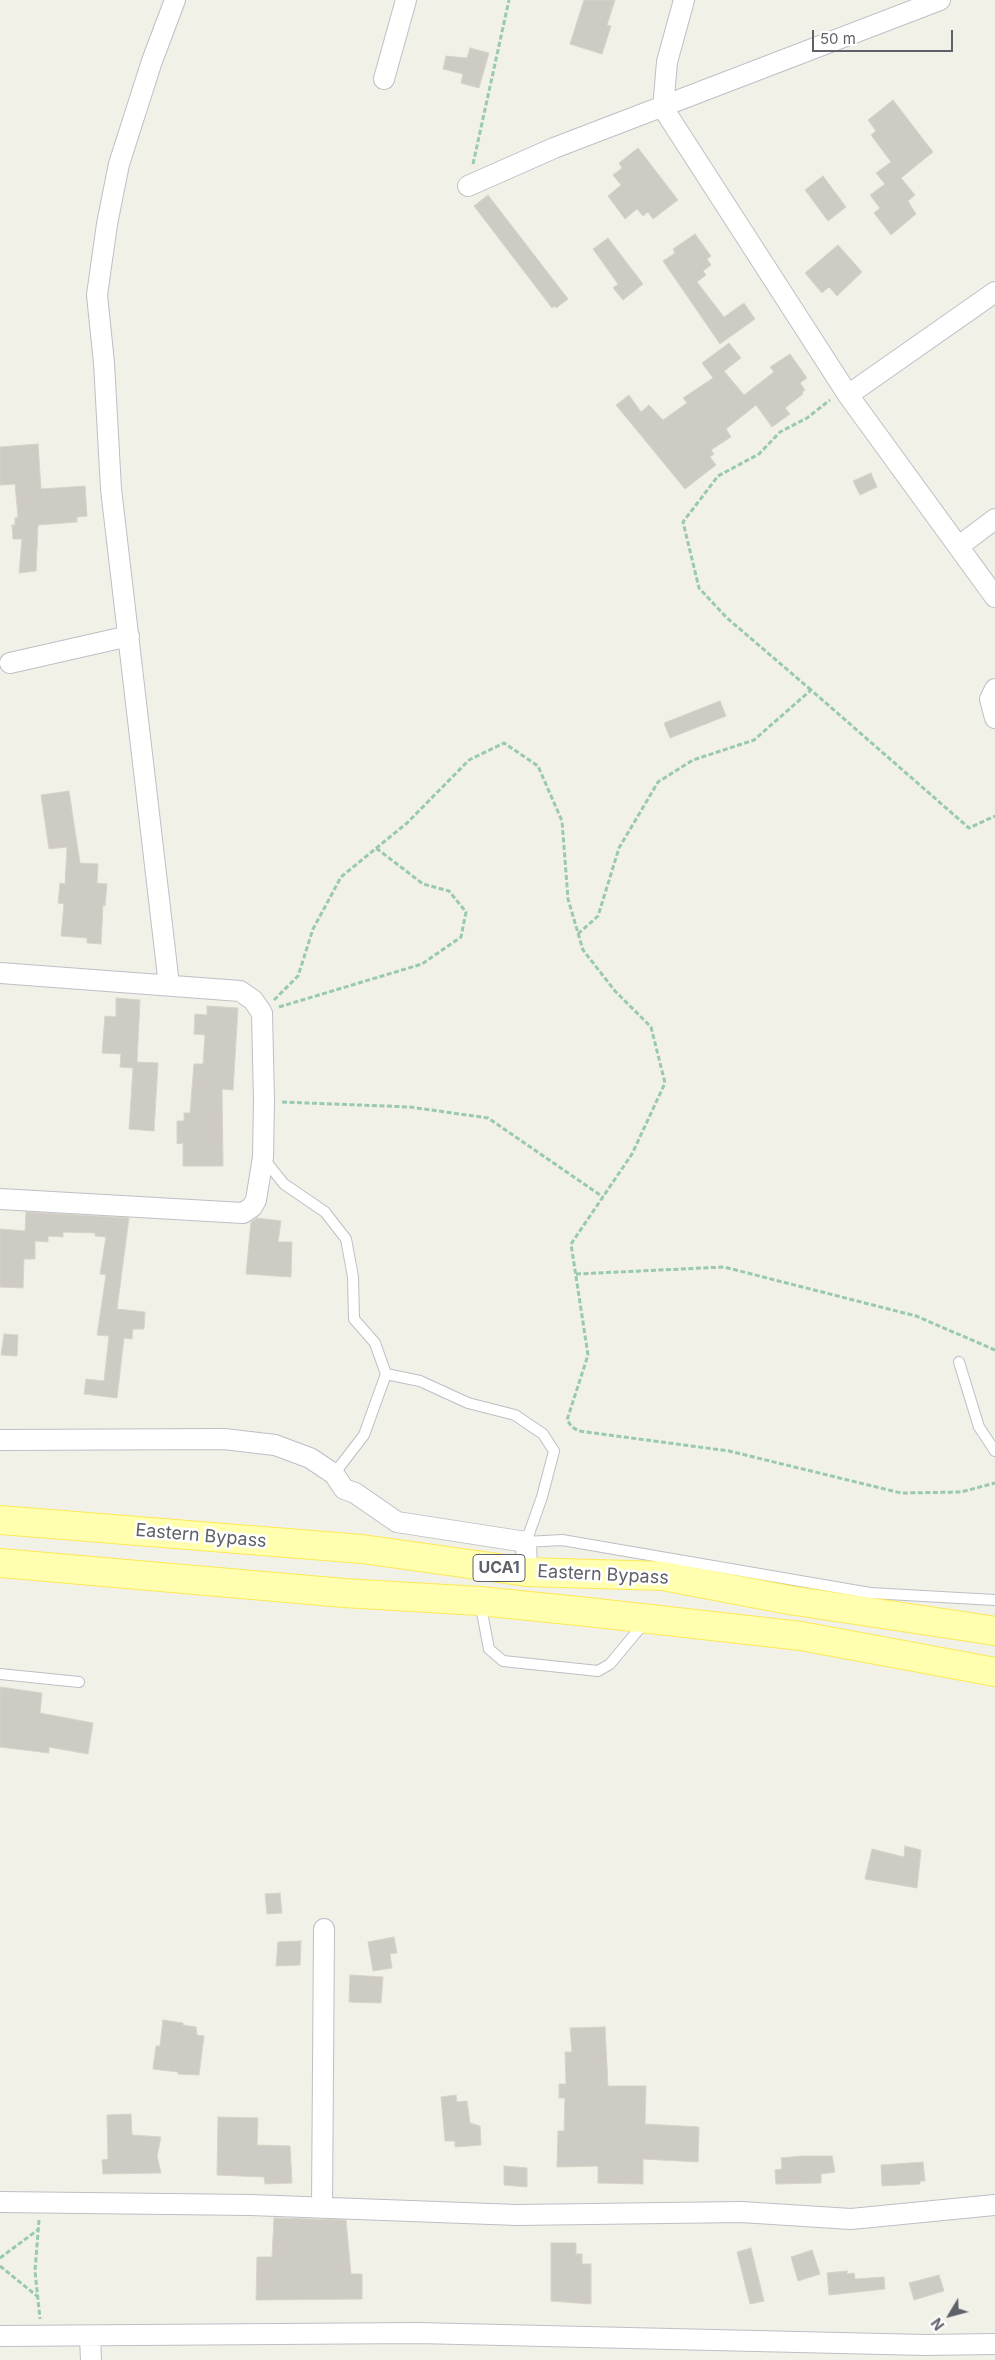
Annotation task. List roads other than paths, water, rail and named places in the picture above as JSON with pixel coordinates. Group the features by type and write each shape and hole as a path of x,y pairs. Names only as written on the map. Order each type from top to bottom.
{"main road":[{"name":"Eastern Bypass","path":"0,1520 362,1549 527,1572 663,1576 789,1600 995,1631"},
{"name":"Eastern Bypass","path":"0,1563 353,1594 480,1601 801,1636 995,1672"}],"street":[{"path":"169,985 130,636 111,490 104,364 97,295 107,224 119,164 152,61 175,0"},
{"path":"384,79 406,0"},
{"path":"684,0 667,62 663,108 848,396 960,546 995,597"},
{"path":"468,186 554,148 663,108 929,2"},
{"path":"848,396 995,292"},
{"path":"960,546 995,519"},
{"path":"10,663 130,636"},
{"path":"995,689 990,698 995,718"},
{"path":"0,973 240,991 253,1000 262,1013 264,1101 263,1157 256,1200 252,1207 243,1213 0,1199"},
{"path":"0,1440 224,1439 275,1445 310,1458 334,1474 344,1489 355,1493 397,1522 526,1542 527,1572"},
{"path":"322,2207 324,1929"},
{"path":"0,2202 322,2207 517,2215 741,2212 851,2219 995,2205"},
{"path":"0,2336 90,2337 417,2333 925,2345 995,2344"},
{"path":"90,2337 91,2360"}],"lane":[{"path":"263,1157 284,1184 325,1212 346,1239 353,1277 354,1319 375,1343 386,1374 364,1435 334,1474"},
{"path":"959,1362 979,1426 995,1451"},
{"path":"386,1374 420,1381 468,1403 515,1416 543,1434 554,1451 526,1542 562,1540 870,1593 995,1600"},
{"path":"480,1601 489,1650 504,1661 598,1671 610,1664 647,1620"},
{"path":"0,1674 79,1682"}]}
